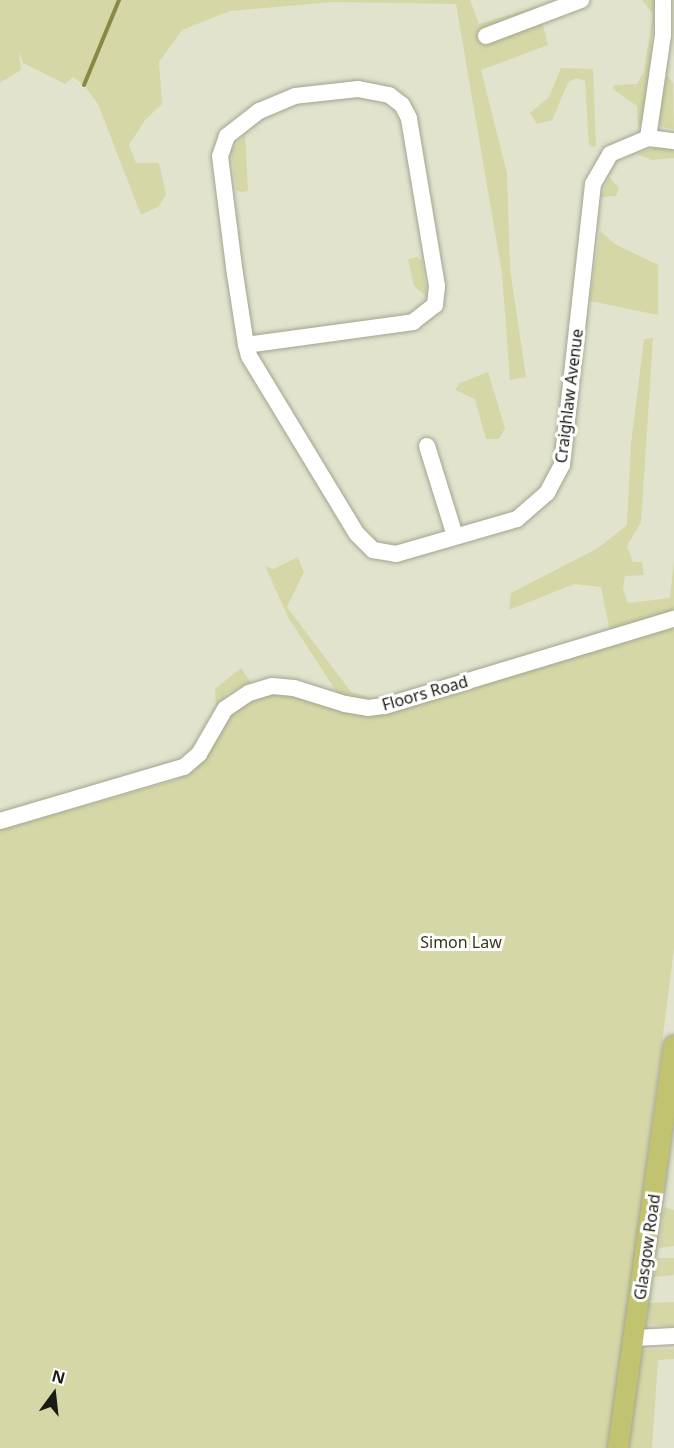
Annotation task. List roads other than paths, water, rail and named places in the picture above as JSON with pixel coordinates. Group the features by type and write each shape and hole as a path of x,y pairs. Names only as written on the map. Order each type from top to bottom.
{"main road":[{"name":"Glasgow Road","path":"618,1448 674,1046"}],"street":[{"path":"486,36 581,0"},
{"path":"648,138 663,35 663,0"},
{"name":"Craighlaw Avenue","path":"246,345 413,322 435,305 437,286 409,118 402,105 389,95 358,89 295,96 259,111 227,136 220,156 246,345 256,371 365,543 373,550 396,554 517,519 539,503 555,482 565,451 593,184 610,154 648,138 674,141"},
{"path":"427,445 455,536"},
{"name":"Floors Road","path":"0,821 184,767 199,754 225,709 249,693 272,686 294,688 368,708 674,619"},
{"path":"634,1338 674,1336"}],"waterway":[{"path":"84,85 119,0"}],"park label":[{"name":"Simon Law","path":"461,942"}]}
